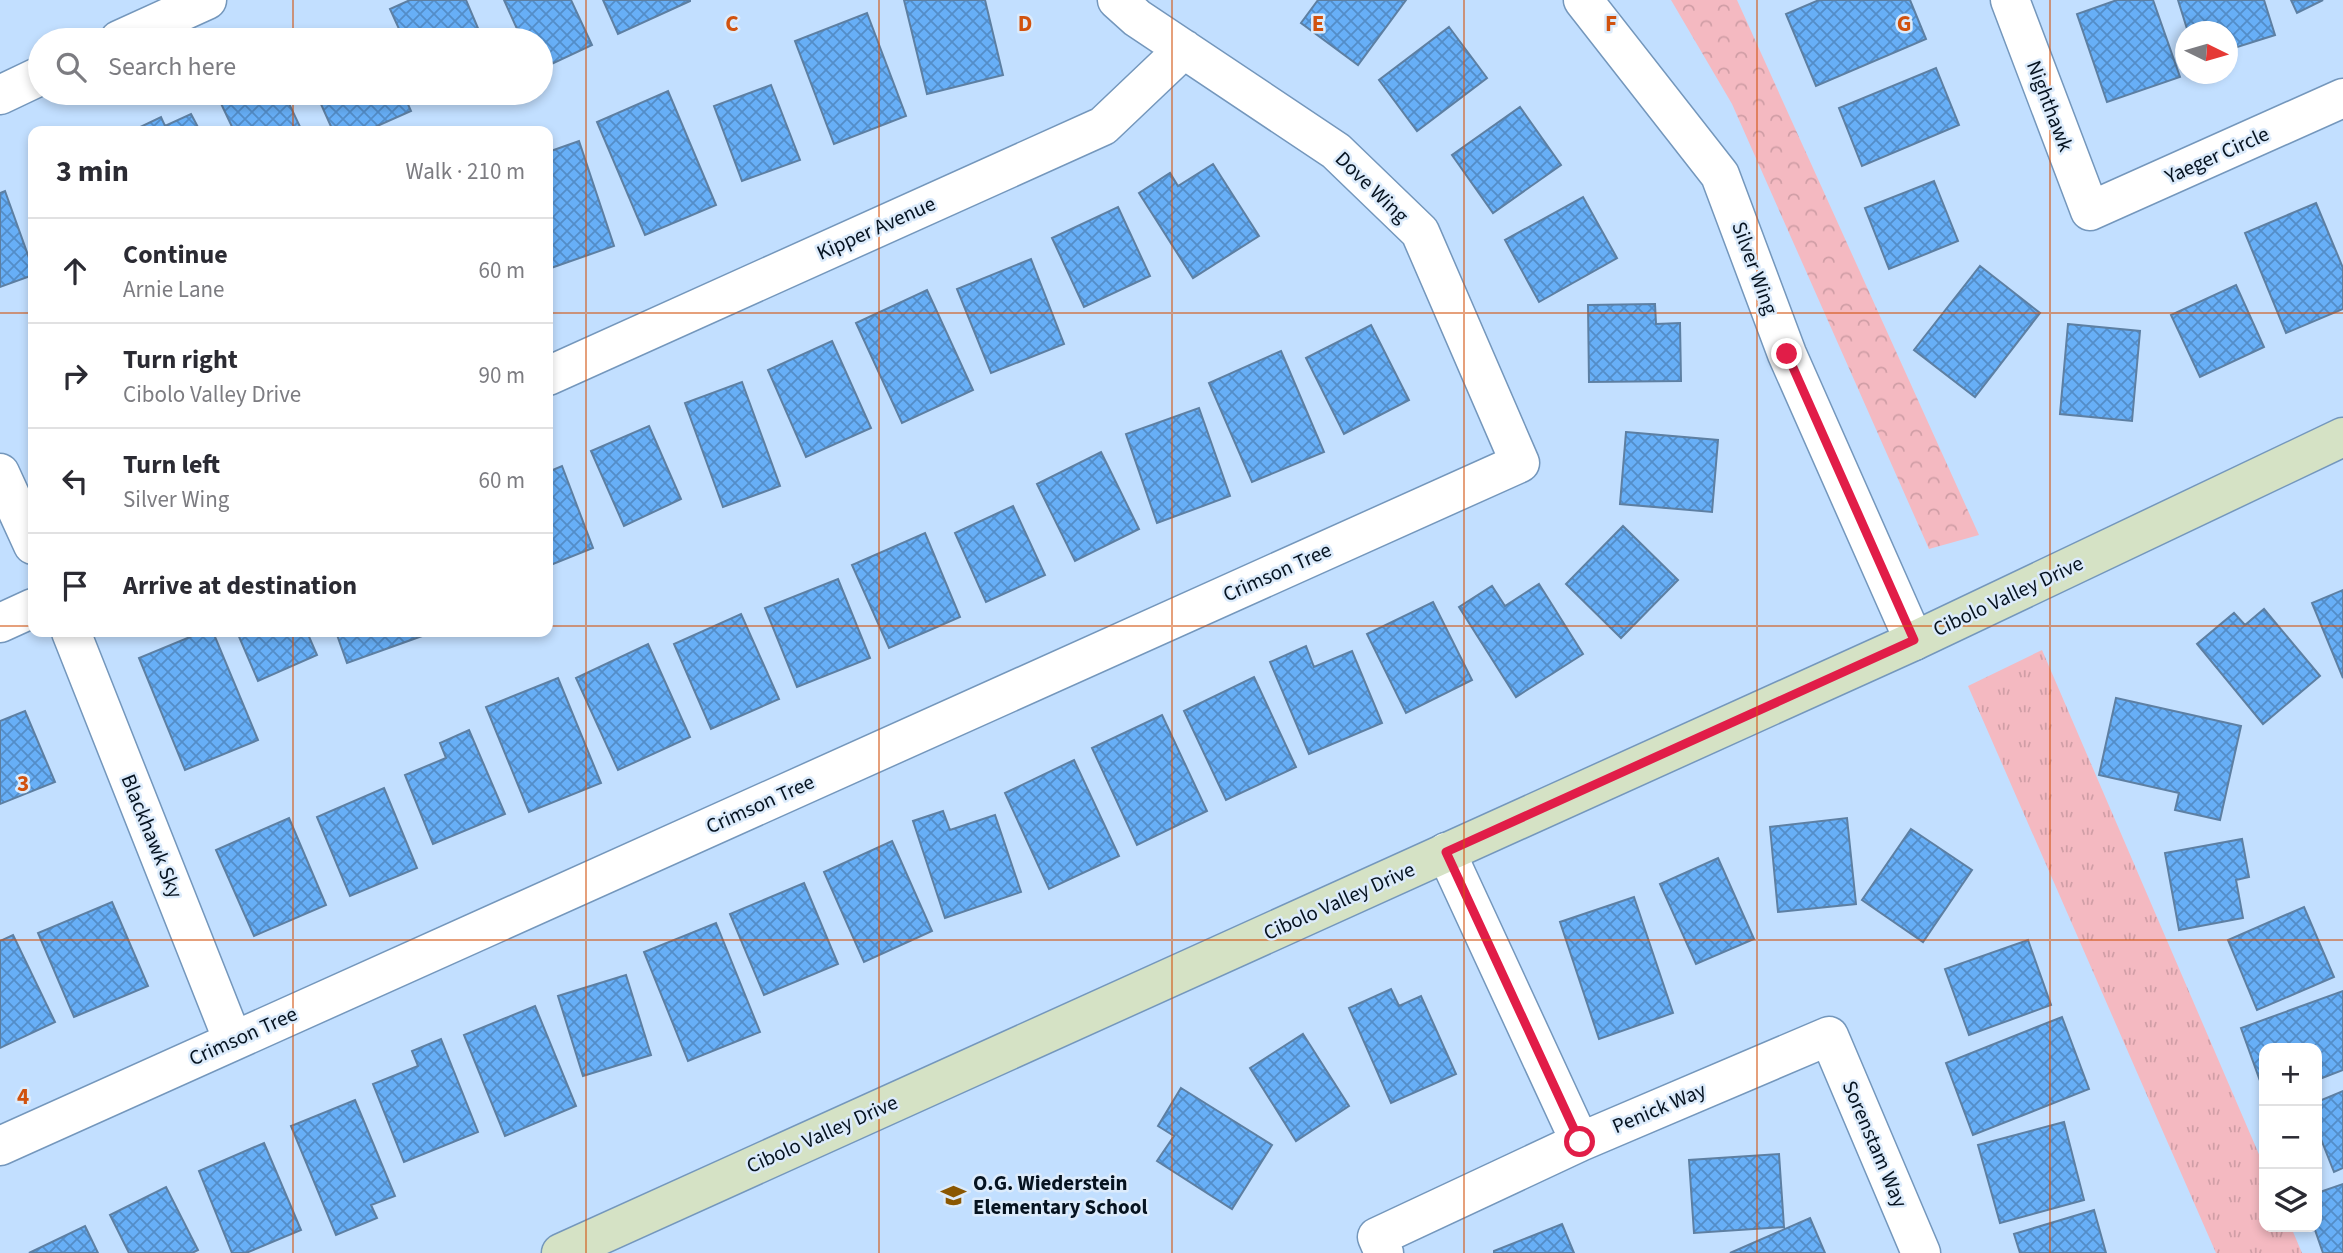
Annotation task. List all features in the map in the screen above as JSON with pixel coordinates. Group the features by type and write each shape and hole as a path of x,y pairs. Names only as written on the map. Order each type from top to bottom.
{"main road":[{"name":"Cibolo Valley Drive","path":"561,1253 1914,640 2343,437"}],"street":[{"path":"145,28 207,0"},
{"name":"Dove Wing","path":"1117,0 1137,18 1336,151 1420,232 1520,463"},
{"name":"Silver Wing","path":"1583,0 1720,175 1787,354 1914,640"},
{"name":"Nighthawk","path":"2010,0 2090,211"},
{"name":"Kipper Avenue","path":"553,374 1103,125 1184,49"},
{"path":"0,95 28,82"},
{"name":"Yaeger Circle","path":"2090,211 2343,98"},
{"name":"Crimson Tree","path":"0,1146 1520,463"},
{"path":"0,472 28,534"},
{"path":"0,623 28,610"},
{"name":"Blackhawk Sky","path":"73,637 233,1041"},
{"path":"1446,852 1580,1142"},
{"name":"Penick Way","path":"1380,1245 1580,1142 1829,1035"},
{"name":"Sorenstam Way","path":"1829,1035 1921,1253"}],"green space":[{"path":"1671,0 1737,0 1979,535 1929,549 1732,104"},
{"path":"2042,650 2259,1154 2259,1232 2293,1232 2302,1253 2216,1253 1968,686"}],"building":[{"path":"410,0 466,0 478,28 399,28 390,9"},
{"path":"504,0 571,0 592,45 553,63 553,28 517,28"},
{"path":"603,0 690,0 690,1 618,34"},
{"path":"904,0 985,0 1003,75 927,94"},
{"path":"1318,0 1406,0 1358,65 1301,23"},
{"path":"1819,0 1910,0 1926,39 1816,86 1786,14"},
{"path":"2117,0 2153,0 2175,63 2175,79 2107,102 2077,14"},
{"path":"2178,0 2264,0 2275,35 2238,47 2238,21 2185,21"},
{"path":"2291,0 2323,0 2297,13"},
{"path":"867,13 906,116 834,144 795,41"},
{"path":"1449,27 1487,78 1417,131 1379,80"},
{"path":"1936,68 1959,125 1862,166 1839,108"},
{"path":"771,85 800,160 742,181 714,106"},
{"path":"668,91 716,205 645,235 597,122"},
{"path":"222,105 290,105 300,126 232,126"},
{"path":"321,105 408,105 411,111 377,126 331,126"},
{"path":"1520,107 1561,165 1493,213 1452,155"},
{"path":"191,114 197,126 165,126"},
{"path":"161,117 165,126 142,126"},
{"path":"579,141 614,246 553,267 553,150"},
{"path":"1213,164 1259,236 1193,278 1139,193 1170,173 1178,186"},
{"path":"1934,181 1958,241 1889,269 1865,208"},
{"path":"5,191 28,255 28,277 0,287 0,193"},
{"path":"1583,197 1617,258 1539,302 1505,240"},
{"path":"2316,203 2343,268 2343,309 2286,333 2245,233"},
{"path":"1118,207 1150,276 1084,307 1052,238"},
{"path":"1031,259 1064,344 991,373 957,289"},
{"path":"1980,266 2040,313 1975,397 1914,350"},
{"path":"2236,285 2264,347 2200,377 2171,315"},
{"path":"927,290 973,390 902,423 856,323"},
{"path":"1655,304 1656,324 1680,323 1681,381 1589,382 1588,305"},
{"path":"2068,324 2140,331 2132,421 2060,414"},
{"path":"1371,325 1409,400 1344,434 1306,358"},
{"path":"832,341 871,428 806,457 768,370"},
{"path":"1281,351 1324,452 1252,482 1209,383"},
{"path":"742,382 780,486 723,507 685,403"},
{"path":"1199,408 1230,496 1157,523 1126,434"},
{"path":"649,426 681,499 624,526 591,451"},
{"path":"1626,432 1718,440 1712,512 1620,504"},
{"path":"1101,452 1139,529 1075,561 1037,484"},
{"path":"562,466 593,548 553,564 553,470"},
{"path":"1013,506 1045,575 986,602 955,533"},
{"path":"1623,526 1678,580 1621,638 1566,584"},
{"path":"925,533 960,617 889,648 852,565"},
{"path":"838,579 870,658 797,687 765,608"},
{"path":"1539,584 1583,654 1516,697 1459,607 1492,586 1505,606"},
{"path":"2343,590 2343,678 2312,603"},
{"path":"1433,602 1472,680 1406,713 1367,634"},
{"path":"2264,609 2320,676 2263,724 2197,644 2234,613 2245,625"},
{"path":"741,614 779,699 711,729 674,644"},
{"path":"190,637 215,637 258,740 185,770 139,658"},
{"path":"239,637 309,637 317,655 258,681"},
{"path":"338,637 419,637 347,663"},
{"path":"648,644 690,737 618,770 576,678"},
{"path":"1306,646 1314,667 1352,651 1382,723 1309,754 1270,662"},
{"path":"1254,677 1296,767 1226,800 1184,711"},
{"path":"558,678 601,783 529,812 486,707"},
{"path":"2116,698 2241,726 2220,820 2175,810 2179,793 2099,775"},
{"path":"25,711 55,782 0,804 0,721"},
{"path":"1162,715 1207,811 1137,845 1092,748"},
{"path":"469,730 505,814 433,844 405,775 446,758 440,743"},
{"path":"1074,760 1119,856 1049,889 1005,793"},
{"path":"384,788 417,868 350,896 317,817"},
{"path":"943,811 950,830 995,815 1021,892 945,918 913,821"},
{"path":"289,818 326,905 254,936 216,850"},
{"path":"1847,818 1856,904 1778,912 1770,827"},
{"path":"1911,829 1972,870 1923,942 1862,900"},
{"path":"2242,839 2249,877 2236,880 2243,918 2179,930 2165,853"},
{"path":"892,841 932,931 864,962 824,872"},
{"path":"1718,858 1754,939 1696,964 1660,884"},
{"path":"804,883 838,964 764,995 730,914"},
{"path":"1634,897 1673,1013 1599,1039 1560,922"},
{"path":"112,902 148,986 74,1017 38,933"},
{"path":"2304,907 2334,977 2257,1010 2228,940"},
{"path":"716,923 760,1032 688,1061 644,952"},
{"path":"13,935 55,1022 0,1048 0,941"},
{"path":"2028,940 2051,1005 1969,1035 1945,969"},
{"path":"626,975 651,1055 583,1076 558,996"},
{"path":"1391,989 1399,1006 1421,996 1456,1074 1391,1103 1349,1008"},
{"path":"2343,991 2343,1070 2322,1078 2322,1043 2259,1043 2259,1078 2241,1028"},
{"path":"535,1006 576,1106 505,1136 464,1035"},
{"path":"2062,1017 2089,1089 1973,1135 1946,1063"},
{"path":"1303,1034 1349,1106 1296,1141 1250,1068"},
{"path":"441,1039 478,1132 404,1162 373,1084 418,1066 412,1051"},
{"path":"1181,1088 1272,1145 1232,1209 1157,1161 1174,1136 1158,1126"},
{"path":"2343,1091 2343,1168 2334,1172 2322,1142 2322,1100"},
{"path":"355,1100 395,1196 371,1205 377,1218 336,1235 291,1126"},
{"path":"2064,1122 2084,1200 2000,1223 1978,1145"},
{"path":"264,1143 301,1230 246,1253 232,1253 199,1171"},
{"path":"1779,1154 1784,1227 1694,1233 1689,1160"},
{"path":"2343,1184 2343,1253 2323,1253 2316,1232 2322,1232 2322,1191"},
{"path":"166,1187 198,1250 192,1253 129,1253 110,1215"},
{"path":"2094,1210 2106,1253 2020,1253 2014,1234"},
{"path":"1810,1218 1825,1253 1730,1253"},
{"path":"1562,1224 1574,1253 1494,1253 1494,1251"},
{"path":"85,1226 98,1253 29,1253"}],"place":[{"name":"O.G. Wiederstein Elementary School","path":"953,1195"}],"route":[{"path":"1580,1142 1446,852 1914,640 1787,354"}]}
